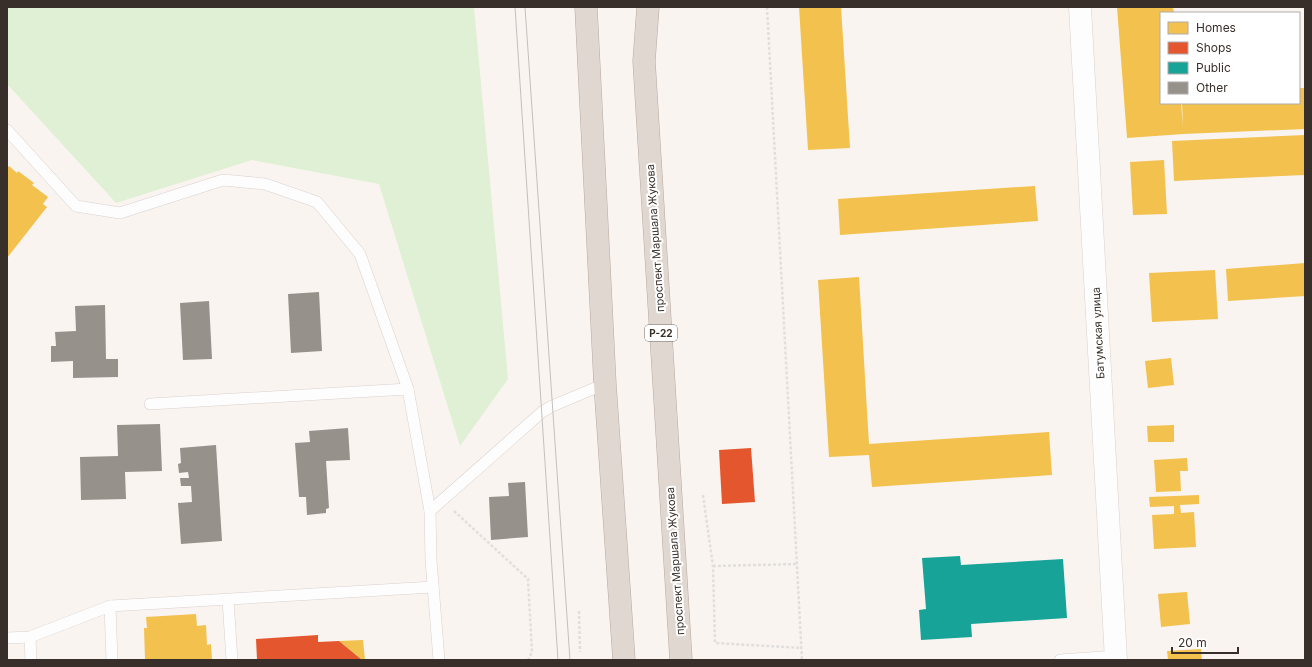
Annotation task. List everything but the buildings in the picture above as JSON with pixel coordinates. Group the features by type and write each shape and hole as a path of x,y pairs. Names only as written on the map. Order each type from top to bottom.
{"highway":[{"path":"586,7 605,384 624,660"},
{"name":"проспект Маршала Жукова","path":"648,7 644,61 681,660"}],"street":[{"name":"Батумская улица","path":"1080,7 1116,658"}],"lane":[{"path":"7,131 76,206 120,213 223,180 265,184 317,202 360,254 408,389 430,511 431,560 439,660"},
{"path":"430,511 542,412 552,406 605,384"},
{"path":"150,404 408,389"},
{"path":"7,638 30,637 110,606 433,587"},
{"path":"228,600 232,660"},
{"path":"110,606 112,660"},
{"path":"30,637 31,660"},
{"path":"1060,660 1116,658"}],"path":[{"path":"767,7 802,660"},
{"path":"703,495 713,566 715,643 802,648"},
{"path":"442,501 528,579 532,652 528,660"},
{"path":"713,566 798,564"},
{"path":"579,611 580,652"}],"green space":[{"path":"7,7 474,7 508,379 460,446 379,184 252,160 116,203 7,84"}],"tram line":[{"path":"515,7 558,660"},
{"path":"525,7 570,660"}]}
